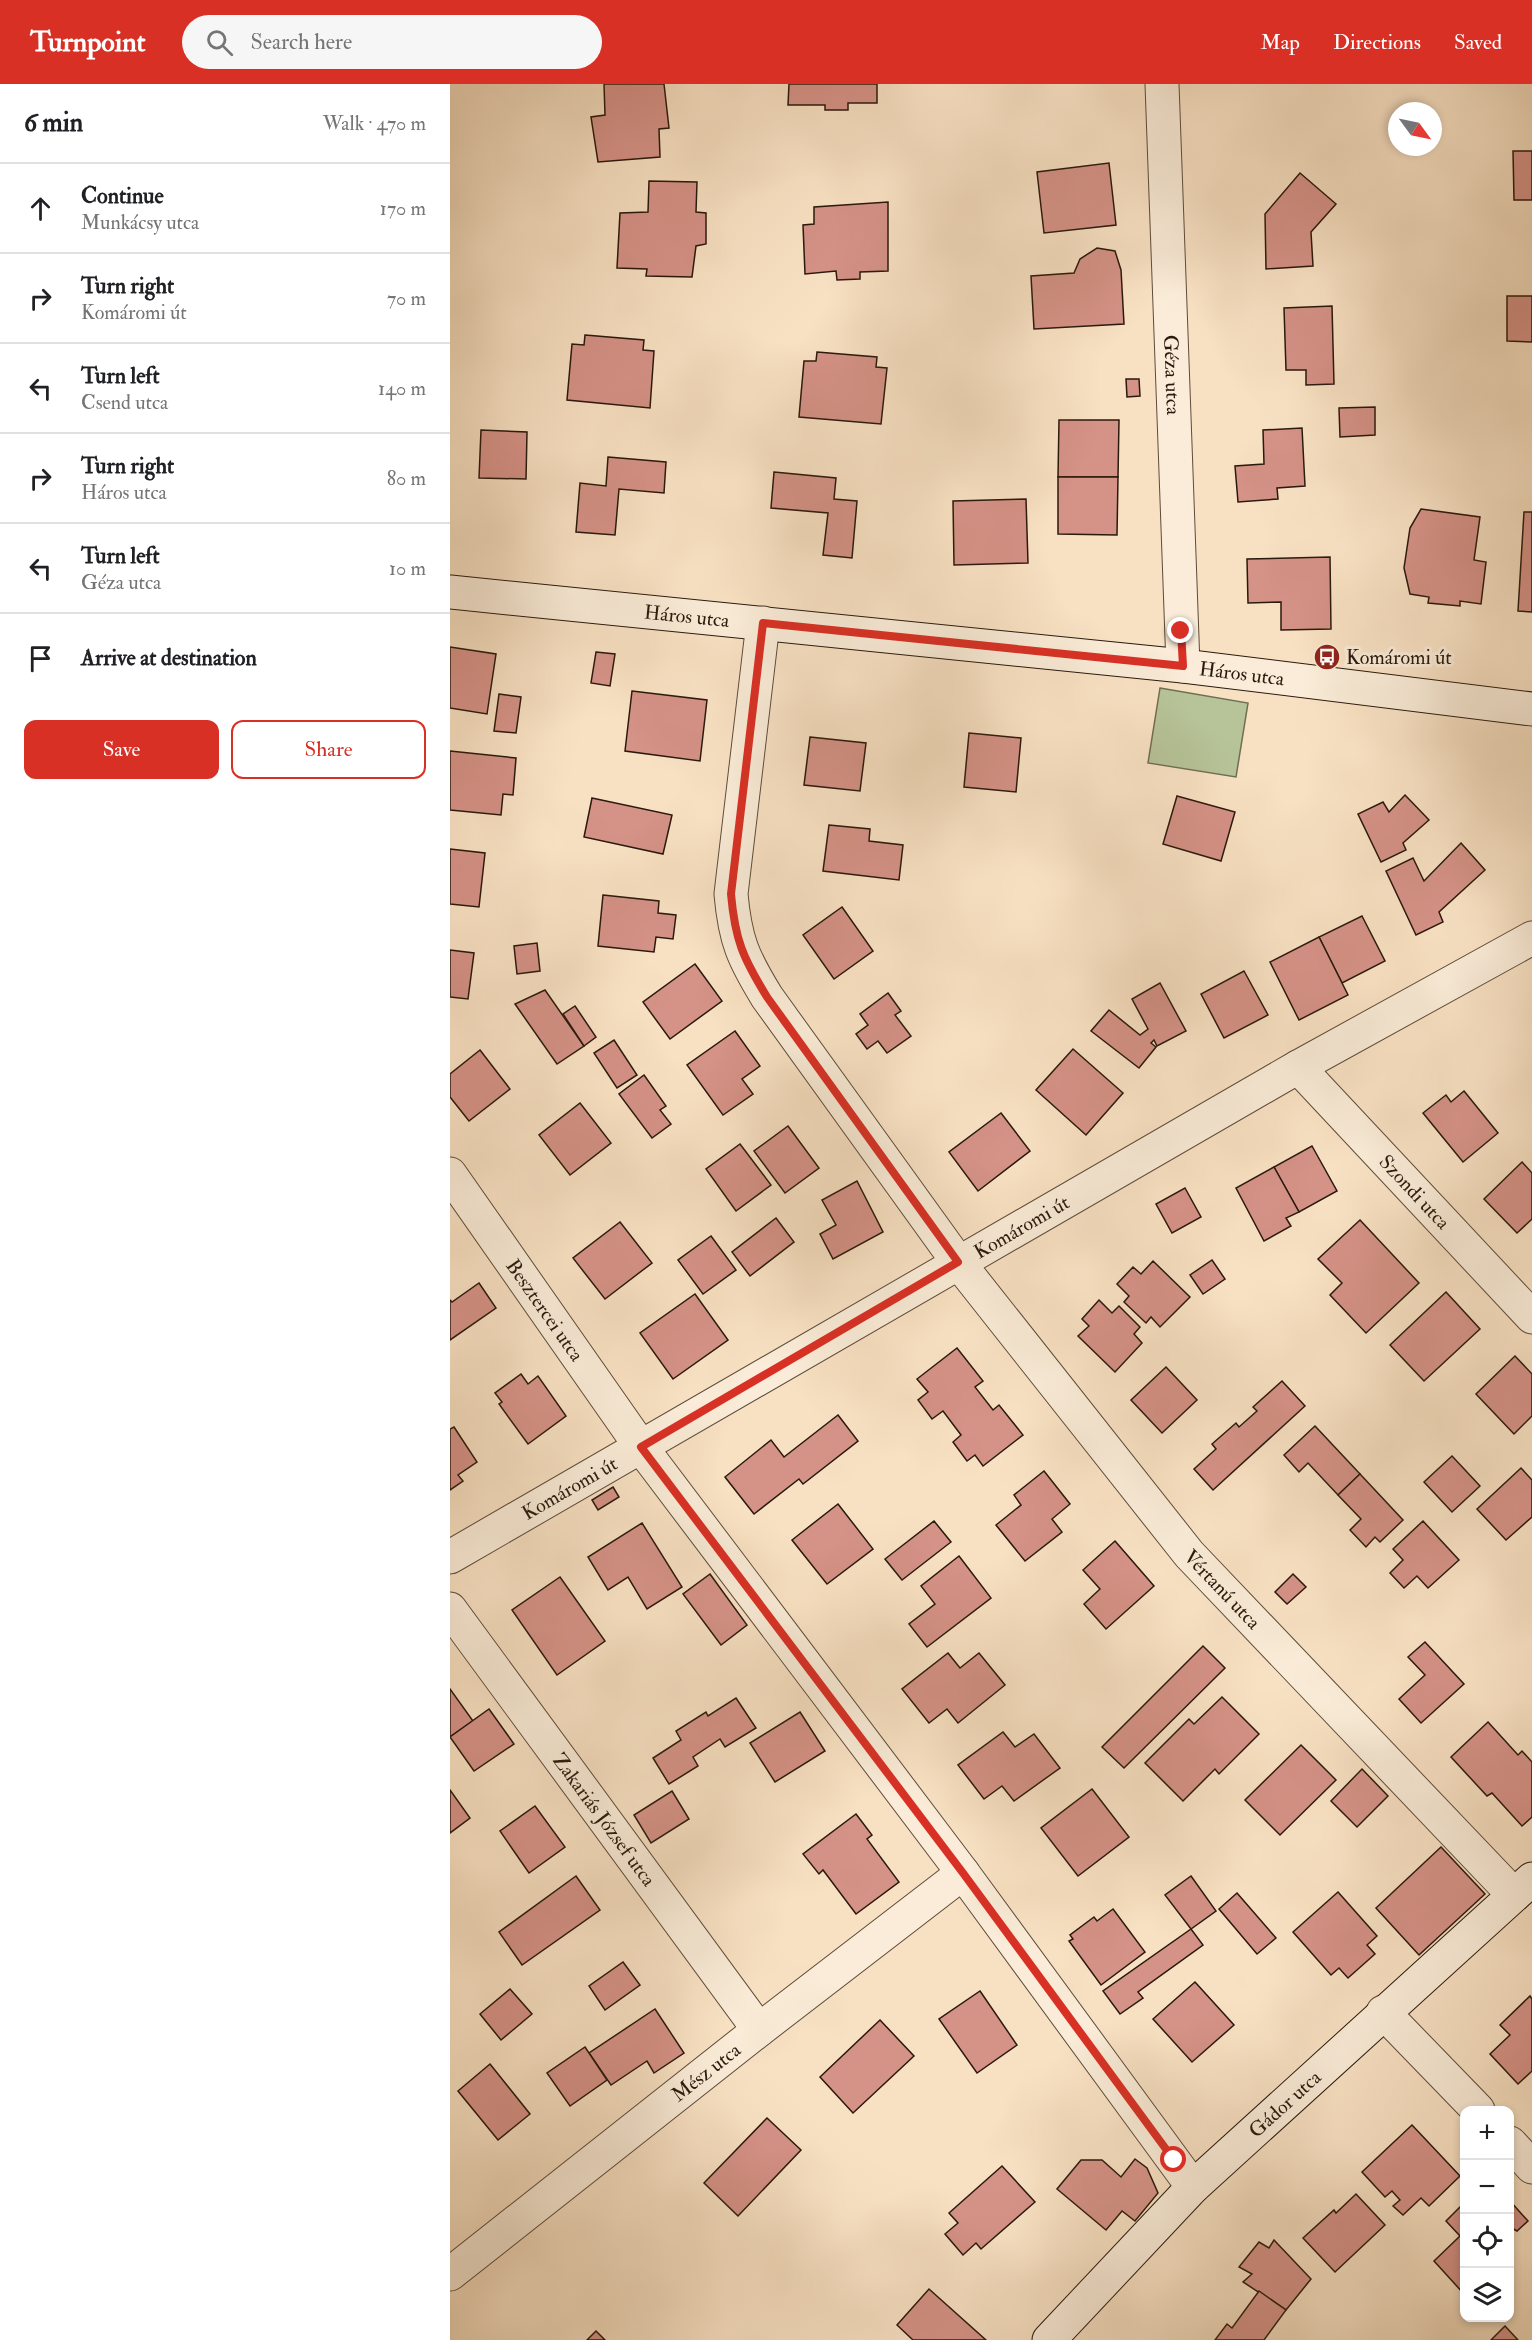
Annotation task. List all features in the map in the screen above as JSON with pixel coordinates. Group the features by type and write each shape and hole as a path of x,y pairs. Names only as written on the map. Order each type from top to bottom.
{"street":[{"name":"Géza utca","path":"1162,84 1183,666"},
{"name":"Háros utca","path":"450,592 1183,666 1530,712"},
{"name":"Vértanú utca","path":"763,623 731,894 734,930 744,959 767,997 958,1262 1189,1554 1523,1887"},
{"name":"Komáromi út","path":"450,1557 1298,1067 1532,938"},
{"name":"Szondi utca","path":"1298,1067 1532,1317"},
{"name":"Besztercei utca","path":"450,1174 641,1447 963,1873 1194,2187"},
{"name":"Zakariás József utca","path":"450,1609 759,2030"},
{"name":"Mész utca","path":"450,2274 759,2030 963,1873"},
{"name":"Gádor utca","path":"1049,2340 1194,2187 1383,2012 1523,1887"},
{"path":"1383,2012 1474,2106"},
{"path":"1514,2148 1532,2167"}],"green space":[{"path":"1160,688 1248,703 1236,777 1148,763"}],"building":[{"path":"604,84 664,84 669,128 659,129 660,157 598,162 591,117 605,115"},
{"path":"789,84 877,84 877,103 848,103 848,110 825,110 825,105 788,105"},
{"path":"1513,151 1532,151 1532,200 1514,200"},
{"path":"1109,163 1116,225 1044,233 1037,172"},
{"path":"1300,173 1336,204 1311,232 1313,266 1266,269 1265,214"},
{"path":"649,181 697,182 696,212 706,213 706,244 696,246 692,277 646,276 647,269 617,268 620,213 648,212"},
{"path":"888,202 888,271 860,272 860,279 837,280 836,271 805,274 803,225 814,224 814,207"},
{"path":"1097,248 1115,251 1121,270 1124,324 1034,329 1031,276 1074,273 1080,259"},
{"path":"1507,296 1532,296 1532,342 1507,341"},
{"path":"1332,306 1334,384 1306,385 1306,370 1286,370 1284,308"},
{"path":"585,335 644,340 643,350 654,351 650,408 567,400 572,344 584,345"},
{"path":"817,352 877,357 876,367 887,368 881,424 799,417 804,361 816,361"},
{"path":"1126,379 1139,379 1140,396 1127,397"},
{"path":"1375,407 1375,435 1340,437 1339,408"},
{"path":"1059,420 1119,420 1118,477 1058,477"},
{"path":"1302,428 1305,486 1277,488 1278,499 1238,502 1235,466 1264,464 1263,430"},
{"path":"481,430 527,432 526,479 479,478"},
{"path":"608,457 666,462 664,493 619,489 615,535 576,532 580,483 606,486"},
{"path":"774,472 836,478 834,499 857,501 852,558 823,555 828,513 771,508"},
{"path":"1058,477 1118,477 1117,535 1058,534"},
{"path":"1026,499 1028,563 954,565 953,501"},
{"path":"1421,509 1480,517 1474,560 1486,562 1481,604 1460,601 1460,606 1428,603 1429,597 1410,594 1404,568 1410,528"},
{"path":"1524,512 1532,512 1532,612 1518,611"},
{"path":"1330,557 1331,629 1281,630 1281,602 1248,603 1247,559"},
{"path":"450,647 496,654 487,714 450,708"},
{"path":"596,652 615,654 610,686 591,683"},
{"path":"632,691 707,700 700,761 625,751"},
{"path":"499,694 521,697 516,733 494,731"},
{"path":"969,733 1021,738 1016,792 964,787"},
{"path":"810,737 866,743 860,791 804,785"},
{"path":"450,751 516,758 513,795 503,794 501,815 450,810"},
{"path":"1405,795 1429,820 1403,843 1406,850 1381,862 1358,814 1383,802 1389,812"},
{"path":"1177,796 1235,812 1221,861 1163,844"},
{"path":"592,798 672,815 663,854 584,837"},
{"path":"829,825 870,829 869,841 903,845 899,880 823,871"},
{"path":"1461,843 1485,870 1439,912 1443,922 1416,935 1386,871 1413,858 1424,881"},
{"path":"450,849 485,853 479,907 450,904"},
{"path":"603,895 659,901 658,913 676,915 673,939 656,937 654,952 598,946"},
{"path":"842,907 873,951 834,979 803,935"},
{"path":"1362,916 1385,961 1342,983 1319,937"},
{"path":"1319,937 1348,995 1299,1020 1270,962"},
{"path":"537,943 540,971 517,974 514,946"},
{"path":"450,950 474,953 468,999 450,997"},
{"path":"695,964 722,1001 670,1039 643,1002"},
{"path":"1244,971 1268,1015 1224,1038 1201,994"},
{"path":"1160,983 1186,1031 1157,1046 1154,1040 1151,1043 1156,1047 1139,1068 1091,1031 1109,1010 1140,1035 1148,1029 1132,999"},
{"path":"545,990 584,1046 557,1064 515,1004"},
{"path":"888,993 901,1011 895,1015 911,1036 887,1053 878,1041 867,1049 856,1034 868,1025 860,1014"},
{"path":"575,1006 596,1037 584,1046 563,1014"},
{"path":"735,1031 760,1066 742,1079 753,1094 723,1115 687,1065"},
{"path":"614,1040 637,1075 617,1088 594,1053"},
{"path":"1073,1049 1123,1093 1086,1135 1036,1090"},
{"path":"480,1050 510,1089 469,1121 450,1097 450,1074"},
{"path":"644,1075 666,1106 660,1110 671,1124 652,1138 619,1094"},
{"path":"1464,1091 1498,1133 1463,1162 1423,1113 1446,1095 1451,1102"},
{"path":"580,1103 611,1143 570,1175 539,1135"},
{"path":"1001,1113 1030,1151 978,1191 949,1152"},
{"path":"788,1126 819,1168 785,1193 754,1151"},
{"path":"740,1144 771,1185 736,1211 706,1169"},
{"path":"1312,1146 1337,1191 1299,1212 1274,1167"},
{"path":"1522,1162 1532,1173 1532,1219 1517,1233 1484,1199"},
{"path":"1274,1167 1299,1212 1286,1218 1291,1226 1264,1241 1236,1188"},
{"path":"857,1181 883,1232 833,1259 820,1234 836,1225 822,1200"},
{"path":"1185,1188 1201,1217 1172,1233 1156,1204"},
{"path":"776,1218 794,1242 750,1276 732,1252"},
{"path":"1360,1220 1419,1283 1366,1333 1330,1295 1342,1283 1318,1259"},
{"path":"620,1222 652,1263 605,1299 573,1258"},
{"path":"711,1236 736,1270 703,1294 678,1260"},
{"path":"1212,1260 1225,1279 1203,1294 1190,1275"},
{"path":"1153,1261 1190,1297 1160,1327 1151,1317 1146,1323 1124,1302 1129,1296 1117,1284 1133,1267 1141,1274"},
{"path":"479,1283 496,1308 450,1340 450,1300 452,1302"},
{"path":"1446,1292 1480,1329 1424,1381 1390,1345"},
{"path":"695,1294 728,1340 673,1379 640,1333"},
{"path":"1099,1300 1112,1313 1119,1306 1140,1327 1134,1334 1142,1343 1115,1372 1078,1336 1089,1326 1082,1319"},
{"path":"957,1348 983,1381 975,1387 993,1410 999,1405 1023,1435 983,1466 975,1455 967,1461 953,1442 961,1435 943,1411 932,1419 918,1400 928,1392 917,1379"},
{"path":"1515,1356 1532,1374 1532,1416 1514,1434 1476,1394"},
{"path":"1166,1367 1197,1400 1162,1433 1131,1400"},
{"path":"521,1374 528,1384 538,1376 566,1416 528,1444 499,1404 502,1402 495,1393"},
{"path":"1282,1381 1305,1406 1213,1490 1194,1469 1216,1449 1212,1444 1236,1423 1239,1427 1257,1411 1253,1407"},
{"path":"838,1415 858,1441 803,1484 799,1479 754,1514 725,1477 771,1440 784,1457"},
{"path":"1315,1426 1360,1474 1338,1495 1308,1463 1299,1472 1284,1455"},
{"path":"454,1427 477,1462 458,1475 463,1481 450,1490 450,1429"},
{"path":"1452,1456 1480,1486 1452,1512 1424,1482"},
{"path":"1521,1468 1532,1480 1532,1517 1506,1540 1477,1509"},
{"path":"1044,1471 1070,1504 1052,1519 1062,1532 1025,1561 996,1525 1021,1505 1014,1495"},
{"path":"1360,1474 1403,1520 1380,1542 1375,1537 1366,1547 1350,1530 1361,1519 1338,1495"},
{"path":"613,1487 619,1497 598,1510 592,1500"},
{"path":"838,1504 873,1549 827,1584 792,1540"},
{"path":"934,1521 951,1542 902,1580 885,1559"},
{"path":"1423,1521 1459,1560 1428,1588 1417,1576 1404,1588 1390,1573 1403,1560 1393,1549"},
{"path":"642,1523 682,1587 647,1609 628,1577 608,1590 588,1557"},
{"path":"1115,1541 1154,1586 1106,1629 1084,1604 1100,1589 1083,1570"},
{"path":"959,1556 991,1598 927,1647 909,1624 935,1604 921,1586"},
{"path":"710,1574 747,1625 721,1645 683,1594"},
{"path":"1293,1574 1306,1587 1287,1604 1275,1592"},
{"path":"560,1577 605,1641 557,1675 512,1610"},
{"path":"1425,1642 1464,1684 1421,1723 1399,1699 1425,1675 1408,1657"},
{"path":"1203,1646 1225,1668 1124,1768 1102,1747"},
{"path":"948,1653 960,1668 979,1653 1005,1685 958,1723 947,1709 929,1723 902,1689"},
{"path":"450,1689 473,1721 450,1737"},
{"path":"1222,1697 1259,1734 1219,1774 1215,1769 1183,1801 1145,1763 1189,1719 1194,1724"},
{"path":"736,1698 756,1728 725,1747 720,1739 693,1757 698,1766 669,1784 653,1758 681,1740 676,1731 706,1712 708,1716"},
{"path":"489,1709 514,1744 474,1771 450,1737"},
{"path":"800,1712 825,1751 775,1782 750,1743"},
{"path":"1488,1722 1518,1755 1522,1751 1532,1762 1532,1817 1522,1826 1492,1793 1487,1796 1451,1757"},
{"path":"1003,1732 1015,1747 1034,1734 1060,1768 1014,1801 1002,1786 984,1799 958,1765"},
{"path":"1301,1745 1336,1780 1280,1835 1245,1800"},
{"path":"1362,1769 1388,1796 1357,1827 1331,1801"},
{"path":"1092,1789 1129,1837 1078,1876 1041,1828"},
{"path":"450,1790 470,1818 450,1833"},
{"path":"672,1791 689,1819 651,1843 634,1815"},
{"path":"535,1806 565,1847 529,1873 500,1831"},
{"path":"856,1814 872,1835 867,1839 899,1882 856,1914 823,1870 819,1874 803,1854"},
{"path":"1441,1847 1485,1894 1419,1955 1376,1908"},
{"path":"576,1876 600,1910 522,1965 499,1932"},
{"path":"1191,1876 1216,1911 1191,1929 1165,1895"},
{"path":"1338,1892 1377,1936 1367,1945 1375,1954 1348,1978 1339,1968 1331,1975 1293,1932"},
{"path":"1237,1893 1276,1938 1257,1954 1219,1909"},
{"path":"1113,1909 1145,1952 1101,1985 1069,1941 1073,1939 1070,1935 1094,1917 1097,1921"},
{"path":"1191,1929 1203,1945 1138,1992 1143,1998 1120,2014 1103,1991"},
{"path":"623,1962 640,1985 605,2010 589,1986"},
{"path":"1195,1982 1234,2025 1192,2062 1153,2019"},
{"path":"510,1989 532,2014 501,2040 480,2014"},
{"path":"980,1991 1017,2045 977,2073 939,2019"},
{"path":"1530,1996 1532,1999 1532,2071 1518,2084 1490,2054 1510,2035 1500,2025"},
{"path":"655,2009 684,2053 654,2073 647,2061 611,2085 589,2053"},
{"path":"880,2020 914,2056 853,2113 820,2077"},
{"path":"585,2047 607,2080 570,2106 547,2073"},
{"path":"490,2064 530,2114 498,2140 458,2091"},
{"path":"767,2118 801,2150 738,2216 704,2183"},
{"path":"1412,2125 1460,2176 1429,2206 1421,2198 1403,2215 1393,2206 1400,2200 1392,2191 1385,2197 1362,2172"},
{"path":"1135,2159 1147,2168 1158,2193 1135,2221 1122,2211 1106,2230 1057,2189 1081,2160 1102,2160 1121,2177"},
{"path":"1002,2166 1035,2202 981,2249 976,2243 963,2255 945,2234 958,2223 949,2213"},
{"path":"1356,2194 1385,2225 1335,2272 1303,2238 1334,2210 1336,2213"},
{"path":"1514,2205 1528,2221 1517,2231 1514,2229"},
{"path":"1460,2207 1460,2236 1446,2221"},
{"path":"1460,2236 1460,2290 1434,2261"},
{"path":"1274,2240 1311,2279 1286,2310 1243,2282 1252,2274 1239,2267 1259,2242 1269,2248"},
{"path":"929,2289 986,2340 913,2340 897,2325"},
{"path":"1259,2291 1286,2310 1264,2340 1215,2340 1227,2324 1232,2328"},
{"path":"1505,2326 1518,2340 1491,2340"},
{"path":"596,2331 605,2340 587,2340"}],"place":[{"name":"Komáromi út","path":"1327,657"}],"route":[{"path":"1174,2160 963,1873 641,1447 958,1262 767,997 744,959 734,930 731,894 763,623 1183,666 1181,631"}]}
